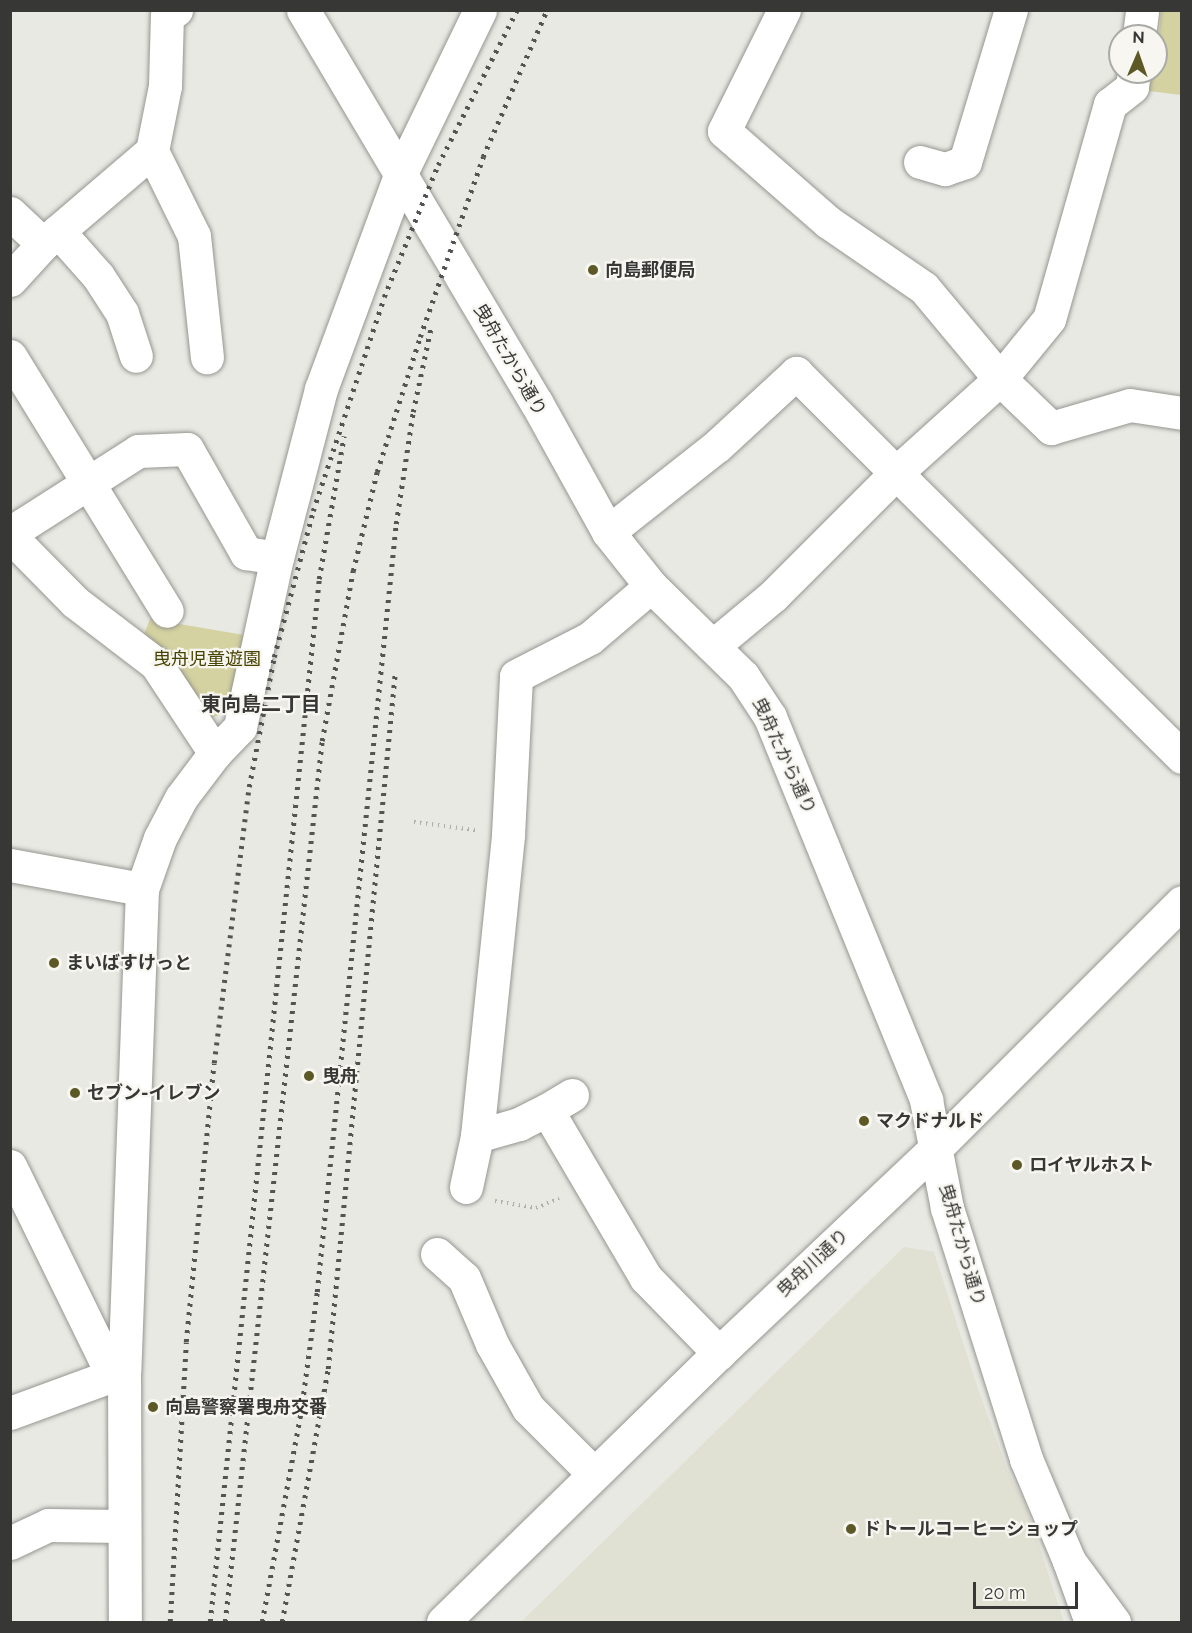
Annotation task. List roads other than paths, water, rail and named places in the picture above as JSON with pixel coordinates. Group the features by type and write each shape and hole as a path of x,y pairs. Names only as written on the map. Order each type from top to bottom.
{"street":[{"path":"176,10 167,16 165,86 152,151 194,236 207,357"},
{"name":"曳舟たから通り","path":"303,10 536,402 608,532 651,586 714,645 756,695 790,762 926,1100 937,1147 947,1208 1026,1459 1069,1561 1091,1623"},
{"path":"125,1623 124,1371 142,889 160,838 181,798 215,753 240,727 276,558 321,389 400,176 480,10"},
{"path":"784,10 724,131 828,222 924,288 1000,379 1051,428 1130,405 1182,413"},
{"path":"920,162 945,169 965,162 1011,10"},
{"path":"714,645 773,596 896,473 1000,379 1049,319 1110,104 1132,87 1132,84"},
{"path":"10,280 51,237 152,151"},
{"path":"10,213 51,237 98,276 122,313 136,356"},
{"path":"10,356 90,482 167,611"},
{"path":"608,532 717,446 796,373 1182,757"},
{"path":"215,753 156,664 75,602 10,534 138,451 187,449 246,553 276,558"},
{"path":"466,1187 477,1136 508,835 516,676 590,638 651,586"},
{"path":"10,865 142,889"},
{"name":"曳舟川通り","path":"443,1623 719,1353 937,1147 1182,902"},
{"path":"477,1136 519,1125 560,1103 591,1184 646,1278 719,1353"},
{"path":"10,1166 105,1360 124,1371"},
{"path":"436,1254 464,1278 492,1344 528,1408 594,1474"},
{"path":"10,1413 124,1371"},
{"path":"10,1543 48,1525 123,1526"},
{"name":"曳舟たから通り","path":"1069,1561 1114,1623"}],"railway":[{"path":"170,1622 186,1342 214,1063 249,787 274,657 313,511 384,297 438,165 517,10"},
{"path":"225,1622 322,741 353,571 377,472 420,337 483,157 547,10"},
{"path":"262,1622 301,1412 317,1292 396,524 413,412 431,327"},
{"path":"210,1622 319,579 344,436"},
{"path":"282,1622 328,1369 395,673"}],"place":[{"name":"向島郵便局","path":"593,270"},
{"name":"まいばすけっと","path":"54,963"},
{"name":"曳舟","path":"309,1076"},
{"name":"セブン-イレブン","path":"75,1093"},
{"name":"マクドナルド","path":"864,1121"},
{"name":"ロイヤルホスト","path":"1017,1165"},
{"name":"向島警察署曳舟交番","path":"153,1407"},
{"name":"ドトールコーヒーショップ","path":"851,1529"}],"district":[{"name":"東向島二丁目","path":"261,704"}],"park label":[{"name":"曳舟児童遊園","path":"207,659"}]}
